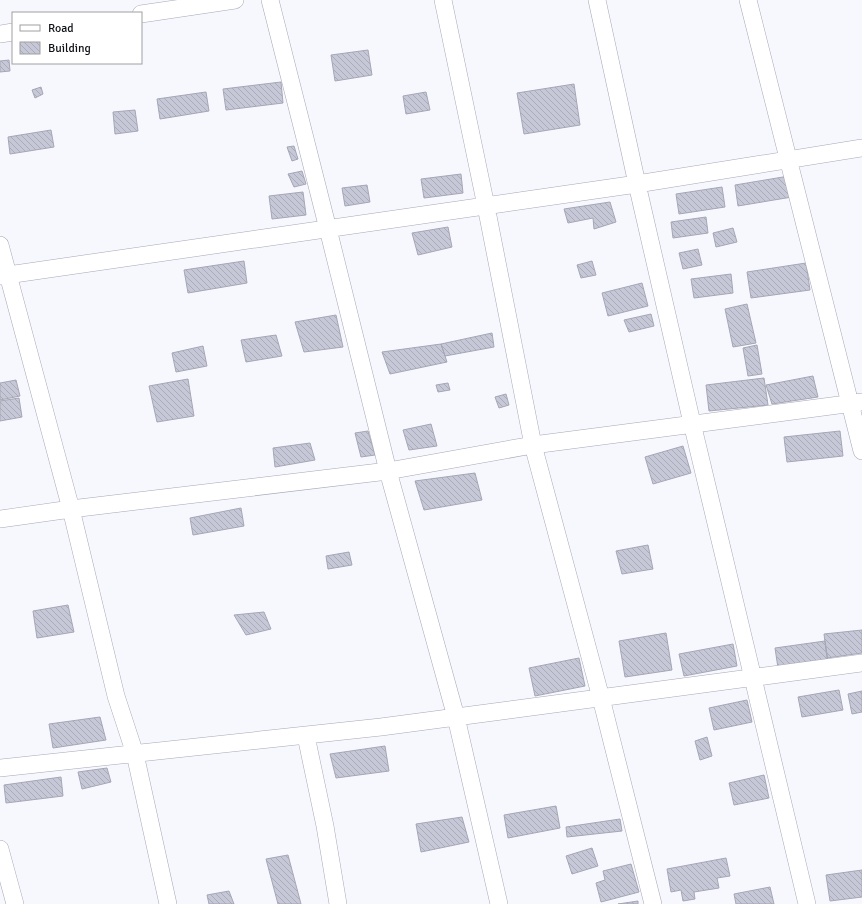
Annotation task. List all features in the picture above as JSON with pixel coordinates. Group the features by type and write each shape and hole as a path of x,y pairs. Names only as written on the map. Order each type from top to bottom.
{"street":[{"path":"142,14 235,0"},
{"path":"270,0 388,471 456,717 499,904"},
{"path":"443,0 486,206 533,445 601,698 653,904"},
{"path":"597,0 637,184 692,423 807,904"},
{"path":"748,0 788,160 856,402 862,451"},
{"path":"0,34 12,32"},
{"path":"4,276 637,184 862,148"},
{"path":"0,245 4,276 71,509 116,696 135,754 168,904"},
{"path":"0,518 388,471 533,445 856,402"},
{"path":"0,768 381,727 862,663"},
{"path":"306,736 325,826 338,904"},
{"path":"0,849 15,904"}],"building":[{"path":"368,50 372,75 335,81 331,55"},
{"path":"9,60 10,71 0,72 0,61"},
{"path":"281,82 283,103 226,110 223,89"},
{"path":"574,84 580,125 524,134 517,93"},
{"path":"41,87 43,94 35,98 32,90"},
{"path":"206,92 209,111 160,119 157,99"},
{"path":"426,92 430,110 406,114 403,96"},
{"path":"135,110 138,131 115,134 113,112"},
{"path":"51,130 54,147 10,154 8,137"},
{"path":"294,146 298,159 292,161 287,147"},
{"path":"302,171 306,184 294,187 288,174"},
{"path":"461,174 463,193 424,198 421,179"},
{"path":"789,176 792,197 738,206 735,185"},
{"path":"367,185 370,202 345,206 342,188"},
{"path":"722,187 725,207 679,214 676,194"},
{"path":"303,192 306,215 272,219 269,196"},
{"path":"610,202 616,222 594,229 593,218 568,223 564,209"},
{"path":"706,217 708,233 673,238 671,222"},
{"path":"448,227 452,247 418,255 412,233"},
{"path":"733,228 737,242 716,247 713,233"},
{"path":"698,249 702,265 683,269 679,253"},
{"path":"244,261 247,283 188,293 184,270"},
{"path":"592,261 596,275 581,278 577,265"},
{"path":"806,263 810,290 751,298 747,272"},
{"path":"731,274 733,293 694,298 691,279"},
{"path":"642,283 648,306 608,316 602,293"},
{"path":"747,304 756,343 733,347 725,309"},
{"path":"651,314 654,326 629,332 624,320"},
{"path":"336,315 343,347 304,352 295,322"},
{"path":"492,333 494,347 445,356 441,344"},
{"path":"276,335 282,356 246,362 241,340"},
{"path":"441,344 447,362 390,374 382,352"},
{"path":"757,345 762,374 748,376 743,348"},
{"path":"203,346 207,366 176,372 172,353"},
{"path":"813,376 818,397 772,404 766,385"},
{"path":"764,378 768,405 709,411 706,385"},
{"path":"188,379 194,416 157,422 149,386"},
{"path":"16,380 20,396 0,400 0,383"},
{"path":"448,383 450,390 438,392 436,385"},
{"path":"506,394 509,405 499,408 495,397"},
{"path":"19,398 22,417 0,421 0,401"},
{"path":"431,424 437,446 409,450 403,430"},
{"path":"368,431 375,455 361,457 355,433"},
{"path":"840,431 843,456 787,462 784,437"},
{"path":"310,443 315,460 275,467 273,448"},
{"path":"683,446 691,473 653,484 645,457"},
{"path":"475,473 482,500 424,510 415,481"},
{"path":"241,508 244,526 193,535 190,518"},
{"path":"648,545 653,569 622,574 616,551"},
{"path":"349,552 352,565 328,569 326,556"},
{"path":"68,605 74,632 37,638 33,611"},
{"path":"264,612 271,629 246,635 234,615"},
{"path":"862,630 862,653 827,658 824,634"},
{"path":"666,633 672,670 625,677 619,641"},
{"path":"825,641 828,661 778,668 775,648"},
{"path":"733,644 737,666 684,676 679,654"},
{"path":"579,658 585,686 535,696 529,668"},
{"path":"839,690 843,710 802,717 798,697"},
{"path":"862,691 862,712 852,714 848,694"},
{"path":"747,700 752,722 714,730 709,708"},
{"path":"100,717 106,740 53,748 49,724"},
{"path":"707,737 712,756 700,760 695,741"},
{"path":"385,746 389,771 336,778 330,754"},
{"path":"107,768 111,782 82,789 78,772"},
{"path":"764,775 769,798 734,805 729,783"},
{"path":"61,777 63,796 6,803 4,785"},
{"path":"556,806 560,828 508,838 504,815"},
{"path":"462,817 469,842 421,852 416,824"},
{"path":"620,819 622,831 567,837 566,827"},
{"path":"592,848 598,866 572,874 566,856"},
{"path":"288,855 301,904 278,904 266,859"},
{"path":"726,858 730,876 717,878 719,888 694,892 695,899 683,901 681,890 671,892 667,869"},
{"path":"631,864 639,892 601,902 596,883 605,880 603,871"},
{"path":"862,870 862,897 830,901 826,875"},
{"path":"770,887 774,904 736,904 734,894"},
{"path":"229,891 234,904 209,904 207,895"},
{"path":"638,901 638,904 618,904"}]}
